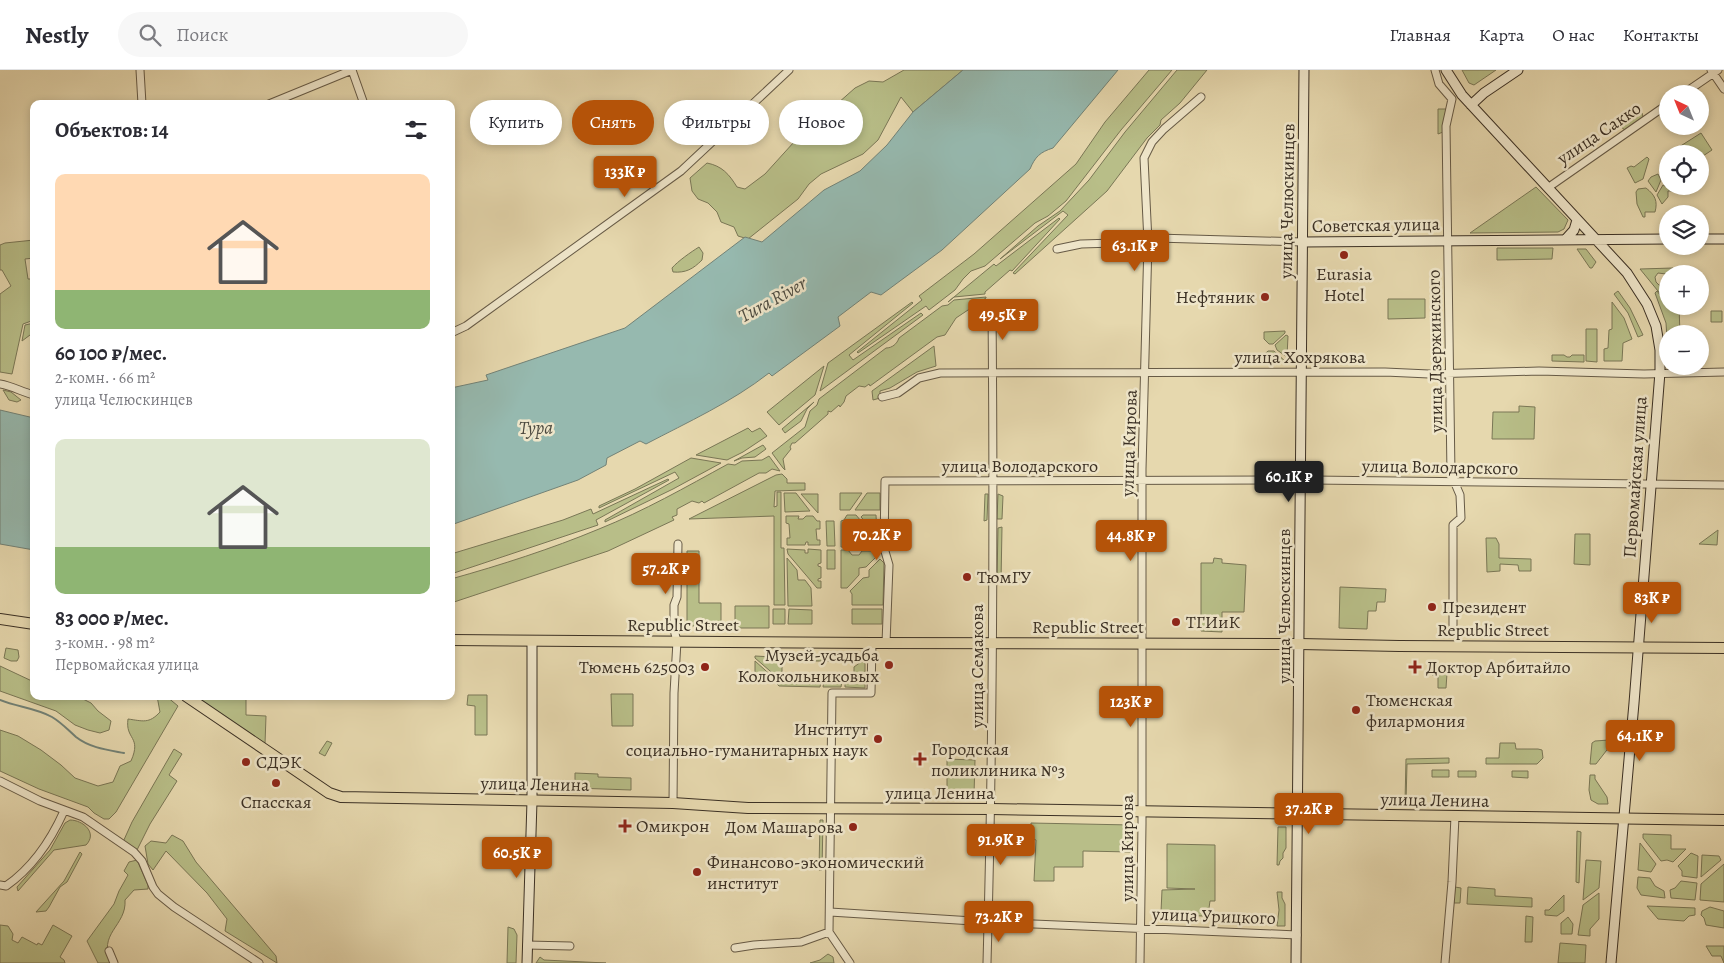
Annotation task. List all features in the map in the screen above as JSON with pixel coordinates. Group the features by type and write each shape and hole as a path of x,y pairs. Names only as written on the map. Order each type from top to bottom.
{"main road":[{"name":"улица Челюскинцев","path":"1296,963 1304,70"},
{"name":"Первомайская улица","path":"1446,70 1454,84 1471,104 1628,273 1647,304 1659,344"},
{"path":"1471,104 1518,70"},
{"path":"1565,240 1574,230 1578,220"},
{"name":"Советская улица","path":"1303,242 1659,239"},
{"path":"1709,239 1724,239"},
{"name":"Первомайская улица","path":"1611,963 1660,375"},
{"path":"0,618 30,623"},
{"name":"Republic Street","path":"455,640 1724,648"},
{"path":"527,963 532,801 532,641"},
{"name":"улица Ленина","path":"192,700 330,793 341,796 673,803 748,808 830,807 1724,820"}],"street":[{"path":"140,70 142,100"},
{"path":"279,100 352,70 363,100"},
{"path":"455,331 466,326 681,171 789,70"},
{"name":"улица Дзержинского","path":"1435,70 1439,84 1452,99 1446,126 1451,474 1460,494 1460,518 1453,525 1452,633"},
{"path":"1695,85 1714,71 1724,89"},
{"name":"улица Кирова","path":"1140,963 1143,644 1142,480 1148,242 1144,158 1152,142 1164,129 1201,97"},
{"name":"улица Сакко","path":"1549,186 1659,110"},
{"name":"Советская улица","path":"1057,249 1081,244 1148,242 1156,238 1303,242"},
{"name":"улица Семакова","path":"988,963 994,481 992,308"},
{"name":"улица Хохрякова","path":"882,397 898,393 919,378 940,373 1450,374 1553,371 1644,374 1659,372"},
{"name":"улица Хохрякова","path":"1709,372 1724,372"},
{"path":"0,384 8,385 30,394"},
{"name":"улица Володарского","path":"886,642 889,565 884,548 885,481 1301,480 1724,485"},
{"path":"673,803 674,693 677,641 674,630 674,605 677,597 678,544"},
{"path":"850,963 829,932 832,693 871,693 872,643"},
{"path":"0,781 64,811 83,817 134,852 142,861 158,894 174,907 258,963"},
{"path":"0,885 6,886 18,877 33,861 57,828 64,811"},
{"path":"1444,963 1452,882 1455,816"},
{"name":"улица Урицкого","path":"830,912 989,922 1297,935"},
{"path":"735,948 754,944 801,942 829,932"},
{"path":"527,944 570,946"},
{"path":"109,951 114,963"}],"green space":[{"path":"904,70 963,70 913,112 901,97 878,140 863,154 821,174 809,184 798,199 748,239 738,236 734,227 721,222 717,212 708,203 698,199 692,191 690,178 707,163 721,168 737,187 745,189 765,174 791,145 863,145 863,100 841,100 855,88 869,81 883,82"},
{"path":"1149,70 1172,70 1121,130 1066,201 1048,216 1035,223 985,266 971,271 955,290 929,310 926,306 857,352 922,300 919,296 974,254 1076,164 1105,122"},
{"path":"1177,70 1207,70 1180,103 1161,120 1160,125 1147,138 1107,191 1015,274 1013,273 1068,215 1063,211 1000,259 1038,226 1060,211 1089,180 1125,132"},
{"path":"1462,70 1496,70 1474,85 1469,83"},
{"path":"1438,109 1446,109 1443,132 1438,134"},
{"path":"1642,113 1643,117 1625,130 1621,127"},
{"path":"1698,135 1702,135 1709,145 1682,145"},
{"path":"1647,157 1649,159 1643,179 1635,183 1627,168 1634,167"},
{"path":"1658,174 1659,176 1659,185 1656,192 1648,181 1651,177"},
{"path":"1536,187 1568,220 1564,229 1558,232 1470,233"},
{"path":"1646,188 1655,198 1656,208 1655,212 1645,212 1645,217 1643,217 1637,204 1636,192 1638,189"},
{"path":"1659,192 1659,195 1668,195 1668,197 1662,204 1657,195"},
{"path":"1060,219 1012,271 1010,270 985,294 954,297 994,264 996,266"},
{"path":"30,240 30,258 25,259 28,279 30,279 30,321 23,324 12,374 0,372 0,294 11,286 2,270 0,270 0,245"},
{"path":"699,247 703,253 702,260 696,266 682,272 673,272 672,268 675,265"},
{"path":"1497,248 1553,248 1552,259 1497,260"},
{"path":"1577,249 1586,249 1596,262 1592,268 1590,268"},
{"path":"1659,268 1659,273 1655,277 1659,285 1659,292 1640,269"},
{"path":"1618,291 1630,308 1643,335 1638,337 1628,313 1614,294"},
{"path":"1657,291 1659,294 1659,304 1655,293"},
{"path":"986,297 956,318 945,335 937,337 870,386 869,384 865,387 859,386 846,396 840,407 839,405 831,412 828,411 828,414 795,443 792,443 791,449 783,459 785,470 783,468 772,453 805,427 810,411 817,405 819,399 886,348 894,345 899,338 942,306 948,305 954,300"},
{"path":"1388,299 1425,299 1425,318 1388,319"},
{"path":"912,302 849,355 853,360 921,313 923,315 820,391 828,363"},
{"path":"1612,302 1624,318 1632,339 1623,343 1622,361 1604,361 1604,349 1608,348 1609,330 1612,329"},
{"path":"1711,311 1722,311 1722,322 1711,322"},
{"path":"1663,315 1679,315 1680,325 1666,325"},
{"path":"30,324 30,335 22,341 25,325"},
{"path":"1586,329 1597,329 1597,362 1586,361"},
{"path":"1285,331 1273,344 1269,344 1264,339 1264,332"},
{"path":"1286,335 1288,336 1287,357 1277,350 1275,345"},
{"path":"934,346 936,366 917,372 890,388 880,391 880,398 873,400 872,391"},
{"path":"1268,351 1274,351 1286,362 1256,362"},
{"path":"1552,355 1570,357 1572,355 1584,355 1584,362 1552,361"},
{"path":"824,366 815,395 779,425 767,412"},
{"path":"3,390 11,392 21,400 17,402 9,400"},
{"path":"814,402 807,409 801,421 785,433 782,429"},
{"path":"1519,406 1535,407 1534,439 1492,439 1493,412 1519,412"},
{"path":"748,428 752,432 760,428 767,436 727,460 696,455"},
{"path":"763,445 766,449 755,457 734,461"},
{"path":"769,456 780,471 772,469 766,473 759,473 704,503 702,501 699,503 692,501 677,509 677,515 672,517 674,520 608,551 455,602 455,578 526,556 616,522 649,507 728,464 735,465 742,461 762,460"},
{"path":"691,458 721,463 605,522 605,520 679,478 675,472 599,508 599,506 635,489"},
{"path":"782,474 787,479 787,483 805,483 805,490 775,491 774,507 777,506 777,492 781,492 781,548 784,548 785,605 774,605 774,516 689,519 776,475"},
{"path":"669,480 596,520 598,525 455,573 455,553 563,520 591,509 593,514"},
{"path":"784,493 796,493 810,511 785,512"},
{"path":"840,493 862,493 850,510 840,510"},
{"path":"867,493 880,493 880,510 855,510"},
{"path":"801,494 818,494 818,513"},
{"path":"985,494 988,494 987,520 984,521"},
{"path":"998,494 1003,496 1002,519 997,519"},
{"path":"847,515 856,515 876,539 877,547 862,547 859,542 852,542 849,547 841,547 841,521"},
{"path":"863,515 876,515 877,534 861,517"},
{"path":"786,516 799,516 798,519 803,519 806,516 813,516 817,521 820,521 820,529 816,529 817,540 820,540 820,545 808,545 808,542 806,542 805,545 787,545 787,538 790,538 789,524 786,523"},
{"path":"826,521 834,521 835,546 827,546"},
{"path":"1002,527 1001,582 997,580 998,528"},
{"path":"1718,530 1717,545 1699,544"},
{"path":"1575,534 1590,534 1590,565 1574,564"},
{"path":"1486,538 1496,538 1499,544 1499,558 1531,559 1531,571 1519,571 1518,565 1500,564 1500,571 1487,572"},
{"path":"787,549 805,550 805,553 808,553 808,549 821,550 821,563 818,566 821,567 821,578 818,581 821,581 821,588 817,588 788,554"},
{"path":"827,550 835,550 835,569 827,569"},
{"path":"841,550 848,550 852,555 859,555 862,551 877,551 877,556 866,567 859,568 859,575 847,588 841,588"},
{"path":"687,551 699,551 699,603 721,603 721,626 687,626"},
{"path":"787,558 797,570 798,580 805,580 811,588 812,606 788,606"},
{"path":"1214,558 1222,559 1222,563 1246,565 1244,612 1222,612 1222,632 1201,631 1201,563 1213,563"},
{"path":"880,559 884,563 883,605 852,605 852,594 850,591 863,578 869,577 869,570"},
{"path":"1340,587 1386,589 1385,602 1377,602 1376,611 1368,611 1367,629 1339,628"},
{"path":"735,606 769,606 769,628 735,628"},
{"path":"773,609 785,609 785,624 773,624"},
{"path":"789,609 812,610 812,624 788,624"},
{"path":"852,609 882,609 882,624 852,624"},
{"path":"6,648 18,650 19,657 17,661 4,658"},
{"path":"755,656 773,657 782,662 782,677 777,677"},
{"path":"812,656 829,656 829,661 804,661"},
{"path":"839,656 862,656 854,662 839,662"},
{"path":"865,659 865,688 845,687 845,681 854,681 854,667"},
{"path":"755,661 775,679 773,681 765,675 755,675"},
{"path":"0,666 30,680 30,700 85,700 91,703 111,721 109,730 100,733 88,730 75,725 56,711 0,691"},
{"path":"1447,673 1446,688 1438,688 1438,676 1432,675"},
{"path":"780,680 821,681 820,687 779,686 776,683"},
{"path":"824,681 842,681 841,687 823,687"},
{"path":"611,694 633,694 633,726 612,726"},
{"path":"468,695 487,695 487,735 475,735 475,706 467,705"},
{"path":"158,700 171,700 178,706 116,812 109,819 104,819 88,807 39,789 0,771 0,730 18,736 41,750 75,778 98,786 113,782 120,766 131,761 134,753 135,747 129,731 128,719 146,721 160,712"},
{"path":"200,700 246,700 246,715 266,716 265,744"},
{"path":"1609,740 1610,746 1596,764 1590,764 1592,743"},
{"path":"327,741 332,743 325,756 319,753"},
{"path":"1500,743 1515,743 1516,749 1542,750 1543,758 1537,764 1486,764 1486,758 1499,758"},
{"path":"174,749 182,754 169,775 177,781 150,824 137,850 123,842 132,822"},
{"path":"1449,758 1449,763 1407,764 1405,802 1406,759"},
{"path":"947,759 975,760 974,795 947,795"},
{"path":"1432,770 1449,770 1449,777 1432,777"},
{"path":"1458,771 1476,771 1476,777 1458,777"},
{"path":"1512,771 1528,771 1528,778 1512,777"},
{"path":"575,773 598,774 598,777 631,778 631,790 575,788"},
{"path":"1590,775 1595,775 1595,779 1607,797 1608,804 1598,804 1591,800 1589,790"},
{"path":"70,820 80,822 90,832 86,845 54,850 18,891 17,887 50,850 65,823"},
{"path":"820,820 823,820 822,870 819,870"},
{"path":"1031,823 1132,825 1131,852 1083,851 1083,867 1054,867 1054,881 1034,881 1036,840 1031,838"},
{"path":"1278,827 1286,827 1286,848 1283,858 1279,865 1277,865"},
{"path":"1577,831 1581,832 1579,883 1576,882"},
{"path":"1643,834 1671,835 1671,849 1686,849 1673,862 1661,861 1643,838"},
{"path":"172,835 183,841 196,862 276,956 277,963 225,931 227,919 207,893 166,851 153,870 148,864 145,846 151,841 166,843"},
{"path":"1640,843 1656,864 1651,872 1638,870"},
{"path":"1167,844 1215,845 1215,901 1210,901 1209,908 1204,916 1167,915 1161,912 1162,890 1195,889 1167,888"},
{"path":"80,852 82,854 67,882 60,887 49,907 46,911 36,912 64,881"},
{"path":"1691,853 1698,856 1697,878 1682,876 1682,871 1678,866"},
{"path":"1702,855 1719,856 1721,860 1701,877"},
{"path":"137,860 148,889 134,890 125,900 122,917 110,937 108,945 108,953 112,963 98,963 87,941 114,904 128,875 124,871 129,862"},
{"path":"1586,860 1601,861 1599,888 1583,900"},
{"path":"1724,864 1724,902 1700,900 1701,884"},
{"path":"1638,877 1650,878 1655,886 1664,891 1665,898 1641,895 1637,888"},
{"path":"1681,881 1697,883 1695,900 1671,898 1670,890 1675,888"},
{"path":"1455,887 1461,888 1460,903 1454,903"},
{"path":"1468,887 1495,889 1495,896 1532,898 1532,907 1467,904"},
{"path":"1277,892 1282,892 1285,904 1285,926 1277,926 1279,910"},
{"path":"1599,893 1599,919 1590,929 1590,936 1578,935 1583,905"},
{"path":"1564,895 1564,911 1557,916 1545,915 1545,910 1549,910"},
{"path":"1647,906 1695,908 1695,915 1689,916 1684,921 1658,919"},
{"path":"1710,907 1724,911 1724,928 1706,925 1701,915 1702,911"},
{"path":"1526,916 1533,917 1532,942 1525,942"},
{"path":"1568,917 1573,924 1572,934 1561,934 1561,923"},
{"path":"0,925 8,926 13,934 12,940 18,943 22,937 37,945 38,943 42,945 53,925 72,936 60,957 65,963 0,963"},
{"path":"508,927 514,929 517,935 516,963 507,963"},
{"path":"1560,943 1586,945 1585,963 1558,963"},
{"path":"1706,946 1724,946 1724,963 1721,956 1712,956"},
{"path":"828,954 833,957 834,963 810,963 820,960"},
{"path":"540,957 544,960 606,963 536,963"}],"water":[{"name":"Тура","path":"963,70 1118,70 1053,148 1038,156 1030,169 942,250 881,295 871,292 838,317 840,326 772,376 769,373 694,420 646,444 640,441 607,458 606,465 578,480 455,524 455,387 488,380 486,375 625,328 745,237 762,242 824,190 860,171 887,145 913,112"},
{"path":"0,410 30,417 30,549 0,544"}],"waterway":[{"path":"0,700 52,717 87,744 124,753"}],"place":[{"name":"Еurasia Hotel","path":"1344,255"},
{"name":"Нефтяник","path":"1265,297"},
{"name":"ТюмГУ","path":"967,577"},
{"name":"Президент","path":"1432,607"},
{"name":"ТГИиК","path":"1176,622"},
{"name":"Музей-усадьба Колокольниковых","path":"889,665"},
{"name":"Тюмень 625003","path":"705,667"},
{"name":"Доктор Арбитайло","path":"1415,667"},
{"name":"Тюменская филармония","path":"1356,710"},
{"name":"Институт социально-гуманитарных наук","path":"878,739"},
{"name":"Городская поликлиника №3","path":"920,759"},
{"name":"СДЭК","path":"246,762"},
{"name":"Спасская","path":"276,783"},
{"name":"Омикрон","path":"625,826"},
{"name":"Дом Машарова","path":"853,827"},
{"name":"Финансово-экономический институт","path":"697,872"}],"water label":[{"name":"Tura River","path":"772,299"}]}
